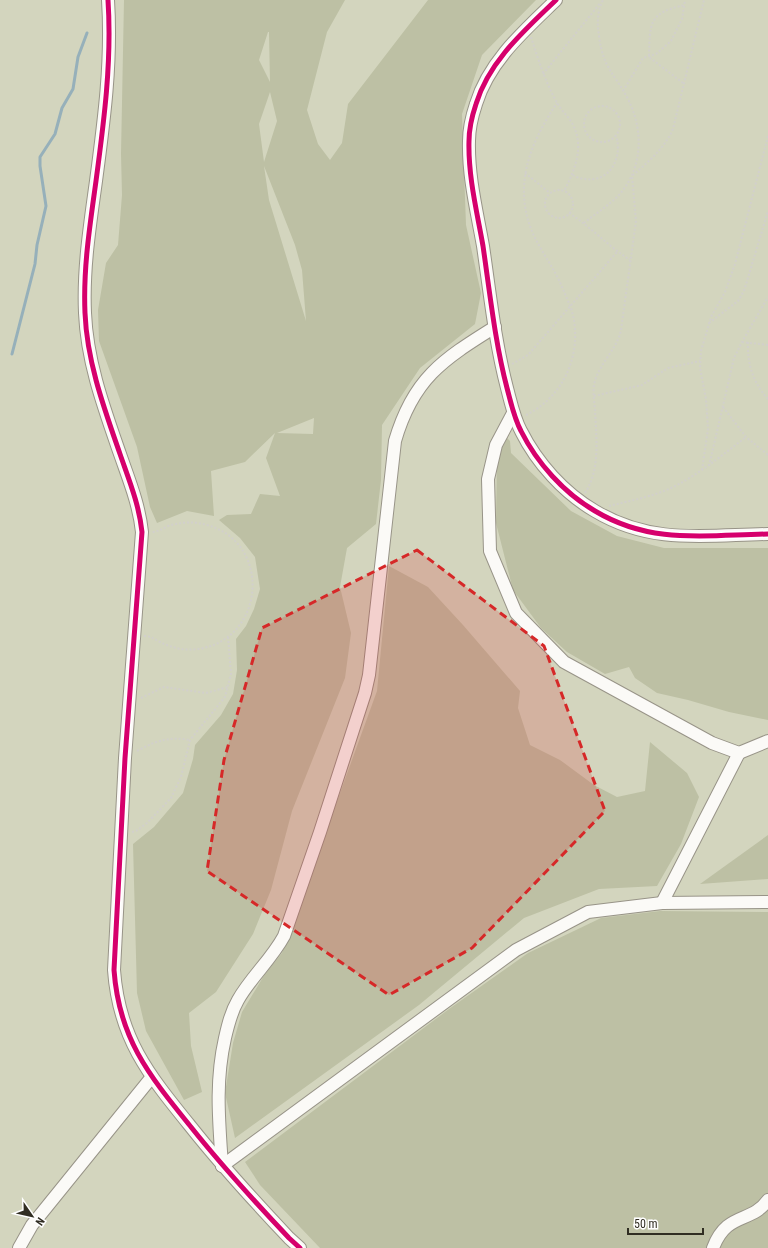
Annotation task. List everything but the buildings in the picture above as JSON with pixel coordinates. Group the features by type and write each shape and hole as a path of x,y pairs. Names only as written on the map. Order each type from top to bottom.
{"street":[{"path":"108,0 110,58 84,277 85,314 89,354 94,374 110,426 134,493 140,515 142,532 125,758 114,970 115,993 129,1036 151,1078 222,1166 300,1248"},
{"path":"556,0 528,27 492,70 481,88 472,121 469,139 471,175 495,327 502,370 514,416 535,455 559,482 592,510 624,526 654,534 690,536 768,534"},
{"path":"222,1166 218,1086 221,1058 231,1015 238,1000 276,951 284,936 320,832 365,693 369,675 395,441 402,420 420,386 431,373 447,358 495,327"},
{"path":"514,416 496,445 488,479 490,551 516,613 564,662 712,744 739,753"},
{"path":"662,903 739,753 768,741"},
{"path":"222,1166 516,950 588,912 662,903 768,902"},
{"path":"19,1248 32,1225 151,1078"},
{"path":"713,1248 719,1234 728,1224 756,1210 768,1200"}],"path":[{"path":"543,74 603,0"},
{"path":"580,500 590,483 595,465 597,445 594,385 597,376 620,335 636,221 632,176 639,149 639,130 623,91 609,71 602,54 598,12 603,0"},
{"path":"623,91 643,58 656,54 671,41 682,19 685,0"},
{"path":"584,223 617,196 632,176 656,154 670,136 675,121 704,0"},
{"path":"648,57 650,31 656,16 665,10 684,5"},
{"path":"528,27 543,74 557,103 567,115 577,134 578,149 573,175 564,191"},
{"path":"648,57 683,83"},
{"path":"514,416 529,414 548,400 557,390 574,355 576,341 575,322 571,308 530,227 525,205 525,173 534,141 543,123 557,103"},
{"path":"573,175 591,179 598,178 611,169 619,150 616,136 619,131 620,120 614,110 609,107 597,106 588,113 584,123 584,129 590,138 601,142 612,140 616,136"},
{"path":"702,470 708,429 706,399 700,361 708,323 724,292 735,264 768,136"},
{"path":"525,173 550,193"},
{"path":"557,190 564,191 572,201 569,213 561,218 556,218 548,213 545,200 550,193 557,190"},
{"path":"708,323 738,301 744,291 768,211"},
{"path":"569,213 584,223 617,252 630,260"},
{"path":"502,370 528,355 571,308 617,252"},
{"path":"709,466 734,358 768,297"},
{"path":"742,342 768,345"},
{"path":"748,342 748,360 751,370 755,380 768,399"},
{"path":"594,396 647,383 655,375 668,368 700,361"},
{"path":"722,406 746,437 768,455"},
{"path":"592,510 658,492 679,484 709,466 746,437"},
{"path":"135,635 150,636 168,646 188,650 208,647 228,636 245,618 253,592 250,566 237,544 216,528 199,523 182,523 157,532 142,532"},
{"path":"121,832 136,831 166,804 181,777 190,740 219,706 228,687 231,664 228,636"},
{"path":"129,704 153,691 164,688 206,692 228,687"},
{"path":"125,758 161,740 172,738 190,740"}],"highlighted area":[{"path":"417,550 544,646 605,811 472,948 389,995 207,871 224,760 262,628"}],"green space":[{"path":"0,0 768,0 768,1248 0,1248"},
{"path":"124,0 345,0 327,32 307,110 318,144 330,160 342,143 348,104 428,0 536,0 482,55 462,114 466,225 481,293 475,324 420,368 382,425 381,480 376,524 347,548 340,587 351,633 345,678 292,811 271,890 253,934 216,992 189,1013 191,1046 202,1092 184,1100 146,1031 137,993 133,844 154,827 183,793 193,759 195,745 221,715 233,694 237,670 236,639 246,626 254,609 260,589 255,557 240,538 219,520 227,515 251,514 260,494 280,496 266,458 275,433 245,462 211,471 214,516 187,511 157,523 150,507 137,447 99,341 98,310 106,263 118,245 122,195 121,154","holes":["268,32 269,32 270,82 259,60","270,92 277,121 264,162 259,124","264,166 295,245 302,270 306,321 269,200","314,418 313,434 277,433"]},
{"path":"506,437 510,441 511,453 571,511 617,536 664,548 768,548 768,720 729,712 657,693 635,678 629,667 605,674 567,652 541,628 513,590 496,523 497,457"},
{"path":"389,566 428,587 520,691 518,708 530,745 560,760 594,785 617,797 645,791 650,742 687,773 699,797 681,844 657,886 599,889 524,918 419,1005 235,1138 225,1093 233,1043 242,1012 265,974 282,953 377,691"},
{"path":"768,835 768,879 700,884"},
{"path":"660,911 768,912 768,1248 320,1248 260,1185 245,1162 449,1009 528,953 601,918"}],"waterway":[{"path":"12,354 35,264 37,245 46,206 40,157 55,134 62,108 73,89 78,57 87,33"}],"cycle path":[{"path":"108,0 108,68 102,136 85,280 86,331 97,385 133,492 139,512 142,532 125,758 114,970 117,994 122,1016 129,1036 149,1073 227,1170 300,1248"},
{"path":"556,0 509,47 490,74 482,88 476,104 472,118 469,141 471,181 483,246 496,336 503,371 516,421 535,454 552,476 584,504 616,522 637,529 679,536 768,534"}]}
